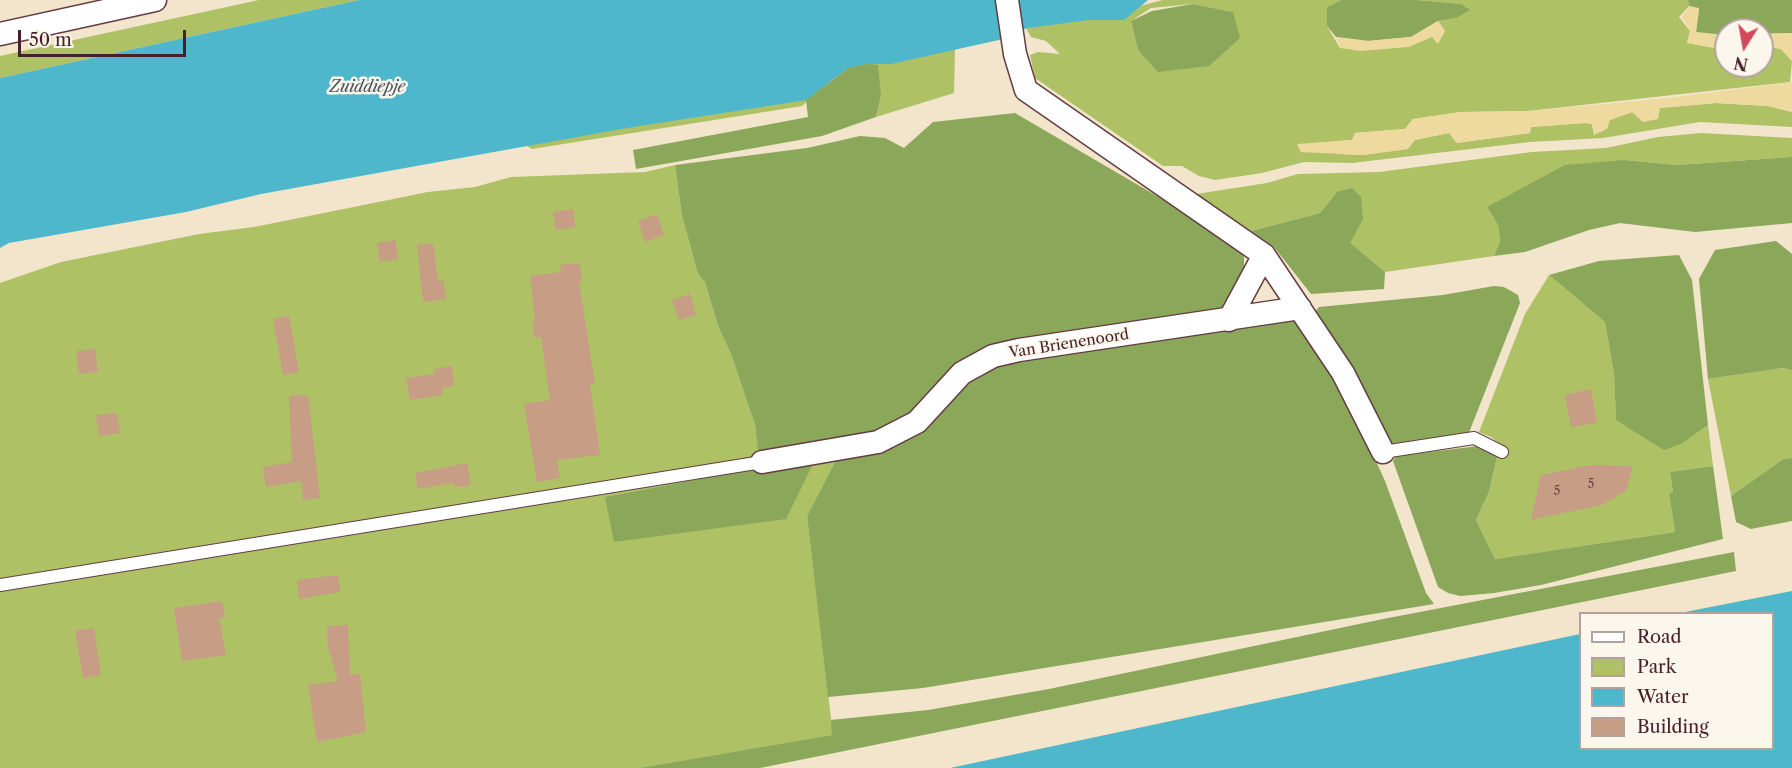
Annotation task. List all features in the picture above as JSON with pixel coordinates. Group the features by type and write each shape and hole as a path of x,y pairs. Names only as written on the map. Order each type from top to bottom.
{"street":[{"path":"0,34 102,6 155,0"},
{"path":"1006,0 1015,54 1026,90 1264,255 1342,374 1383,452"},
{"path":"1229,321 1264,255"},
{"name":"Van Brienenoord","path":"762,462 878,442 917,422 962,373 993,356 1019,350 1229,321 1300,308"}],"lane":[{"path":"1383,452 1474,438 1502,452"},
{"path":"0,585 762,462"}],"green space":[{"path":"259,0 359,0 0,78 0,56"},
{"path":"1163,0 1341,0 1327,7 1327,26 1340,48 1408,47 1445,31 1438,21 1456,18 1461,4 1417,0 1688,0 1689,6 1679,17 1690,31 1687,43 1714,48 1714,78 1774,78 1774,47 1781,49 1792,61 1790,82 1528,111 1461,112 1413,119 1405,129 1355,133 1352,140 1297,145 1339,154 1363,155 1407,149 1414,140 1449,133 1457,143 1529,133 1531,127 1585,123 1592,124 1594,134 1610,120 1632,112 1640,118 1660,108 1716,103 1768,106 1792,112 1792,127 1700,122 1603,138 1530,142 1352,163 1304,162 1262,173 1215,180 1199,176 1182,166 1163,166 1035,78 1030,55 1038,52 1060,54 1046,41 1031,37 1026,28 1003,39 955,49 954,93 876,117 881,96 843,69 802,106 532,149 522,143 1016,18 1132,8","holes":["1193,4 1233,12 1138,50 1131,21 1151,8"]},
{"path":"1341,0 1417,0 1461,4 1470,10 1456,18 1438,21 1411,37 1368,41 1336,37 1327,26 1327,7"},
{"path":"1688,0 1792,0 1792,33 1774,34 1774,18 1714,18 1714,35 1696,32 1699,9 1689,6"},
{"path":"1193,4 1233,12 1240,38 1209,66 1158,72 1138,50 1131,21 1152,11"},
{"path":"866,64 878,65 881,96 876,117 822,136 636,169 633,150 808,117 806,100 848,68"},
{"path":"1015,113 1232,240 1244,257 1244,272 1240,284 1218,313 1020,343 935,395 893,428 759,457 755,425 731,354 718,326 705,282 698,274 682,216 675,165 807,148 860,136 885,138 904,148 933,122"},
{"path":"1701,133 1792,138 1792,157 1677,165 1625,160 1487,207 1498,225 1500,241 1494,256 1385,272 1349,243 1337,192 1320,213 1251,231 1196,194 1267,183 1298,174 1379,172 1532,152 1606,148 1658,137"},
{"path":"1792,157 1792,223 1695,232 1620,223 1589,230 1525,252 1494,256 1500,241 1498,225 1487,207 1565,165 1625,160 1677,165"},
{"path":"675,165 682,216 698,274 705,282 718,326 731,354 755,425 761,467 605,497 838,456 807,516 833,735 639,768 0,768 0,283 61,262 428,192 475,187 511,177 645,172"},
{"path":"1352,188 1361,197 1363,219 1350,243 1385,272 1384,289 1311,294 1274,247 1251,231 1320,213 1337,192"},
{"path":"1776,241 1792,254 1792,370 1783,368 1708,379 1699,279 1715,250"},
{"path":"1679,255 1692,280 1708,425 1683,443 1664,450 1616,420 1614,374 1605,322 1549,275 1599,261"},
{"path":"1549,275 1605,322 1614,374 1616,420 1683,443 1708,425 1713,466 1670,472 1673,492 1669,494 1675,532 1495,559 1476,520 1489,492 1497,457 1506,449 1491,437 1479,432 1525,314"},
{"path":"1494,286 1504,287 1518,295 1520,303 1468,435 1404,445 1387,443 1313,314 1319,307 1443,295"},
{"path":"1296,316 1351,406 1385,481 1426,593 1434,604 923,688 828,697 807,516 838,456 992,364"},
{"path":"1783,368 1792,370 1792,458 1783,459 1731,496 1708,379"},
{"path":"1479,446 1497,457 1489,492 1476,520 1495,559 1675,532 1669,494 1673,492 1670,472 1713,466 1723,539 1541,585 1460,596 1448,593 1438,587 1393,461 1396,456"},
{"path":"1792,458 1792,521 1751,529 1736,522 1731,496 1783,459"},
{"path":"815,460 786,519 614,542 605,497 761,467"},
{"path":"1734,552 1736,571 760,768 639,768 832,735 831,720 928,710 1049,689 1383,619"}],"sand":[{"path":"1689,6 1699,8 1696,32 1714,34 1714,48 1687,43 1690,31 1682,17"},
{"path":"1438,21 1445,31 1438,44 1432,37 1408,47 1361,51 1340,48 1336,37 1368,41 1411,37"},
{"path":"1792,33 1792,61 1781,49 1774,48 1774,34"},
{"path":"1792,82 1792,112 1768,106 1716,103 1660,108 1658,119 1643,122 1632,112 1610,120 1607,129 1594,135 1592,124 1585,123 1531,127 1530,133 1457,143 1449,133 1415,140 1408,149 1363,155 1301,152 1297,144 1352,140 1355,133 1405,129 1413,119 1461,112 1528,111 1668,98"}],"water":[{"name":"Zuiddiepje","path":"359,0 1148,0 1124,20 1089,20 1027,28 1003,39 891,64 866,64 848,68 806,100 627,128 261,194 186,212 9,243 0,248 0,78"},
{"path":"1792,591 1792,768 950,768 1579,634 1579,750 1774,750 1774,612 1685,612"}],"building":[{"path":"573,209 575,227 556,230 553,212"},
{"path":"657,214 664,235 645,242 638,221"},
{"path":"395,240 398,259 380,262 377,243"},
{"path":"433,243 438,281 443,280 446,299 423,302 417,245"},
{"path":"580,263 582,282 579,282 595,383 590,384 600,455 557,460 560,478 537,482 524,404 550,400 541,337 535,338 532,321 535,321 530,276 561,272 560,265"},
{"path":"690,294 696,315 679,320 672,300"},
{"path":"289,316 299,372 283,375 273,319"},
{"path":"95,349 98,372 79,374 76,351"},
{"path":"452,366 454,386 442,388 443,395 410,400 406,378 435,374 434,369"},
{"path":"1591,389 1597,423 1571,427 1565,395"},
{"path":"308,395 320,498 303,500 301,481 266,487 263,467 292,462 289,396"},
{"path":"117,413 120,433 99,436 96,415"},
{"path":"467,463 471,485 454,487 453,483 418,489 415,473"},
{"path":"1591,465 1633,466 1626,491 1601,505 1531,520 1541,475"},
{"path":"338,575 340,592 299,599 297,580"},
{"path":"222,601 225,617 219,618 226,655 182,661 174,608"},
{"path":"348,625 350,675 360,673 366,732 317,742 308,685 338,681 328,647 327,626"},
{"path":"94,628 101,675 83,678 75,631"}]}
